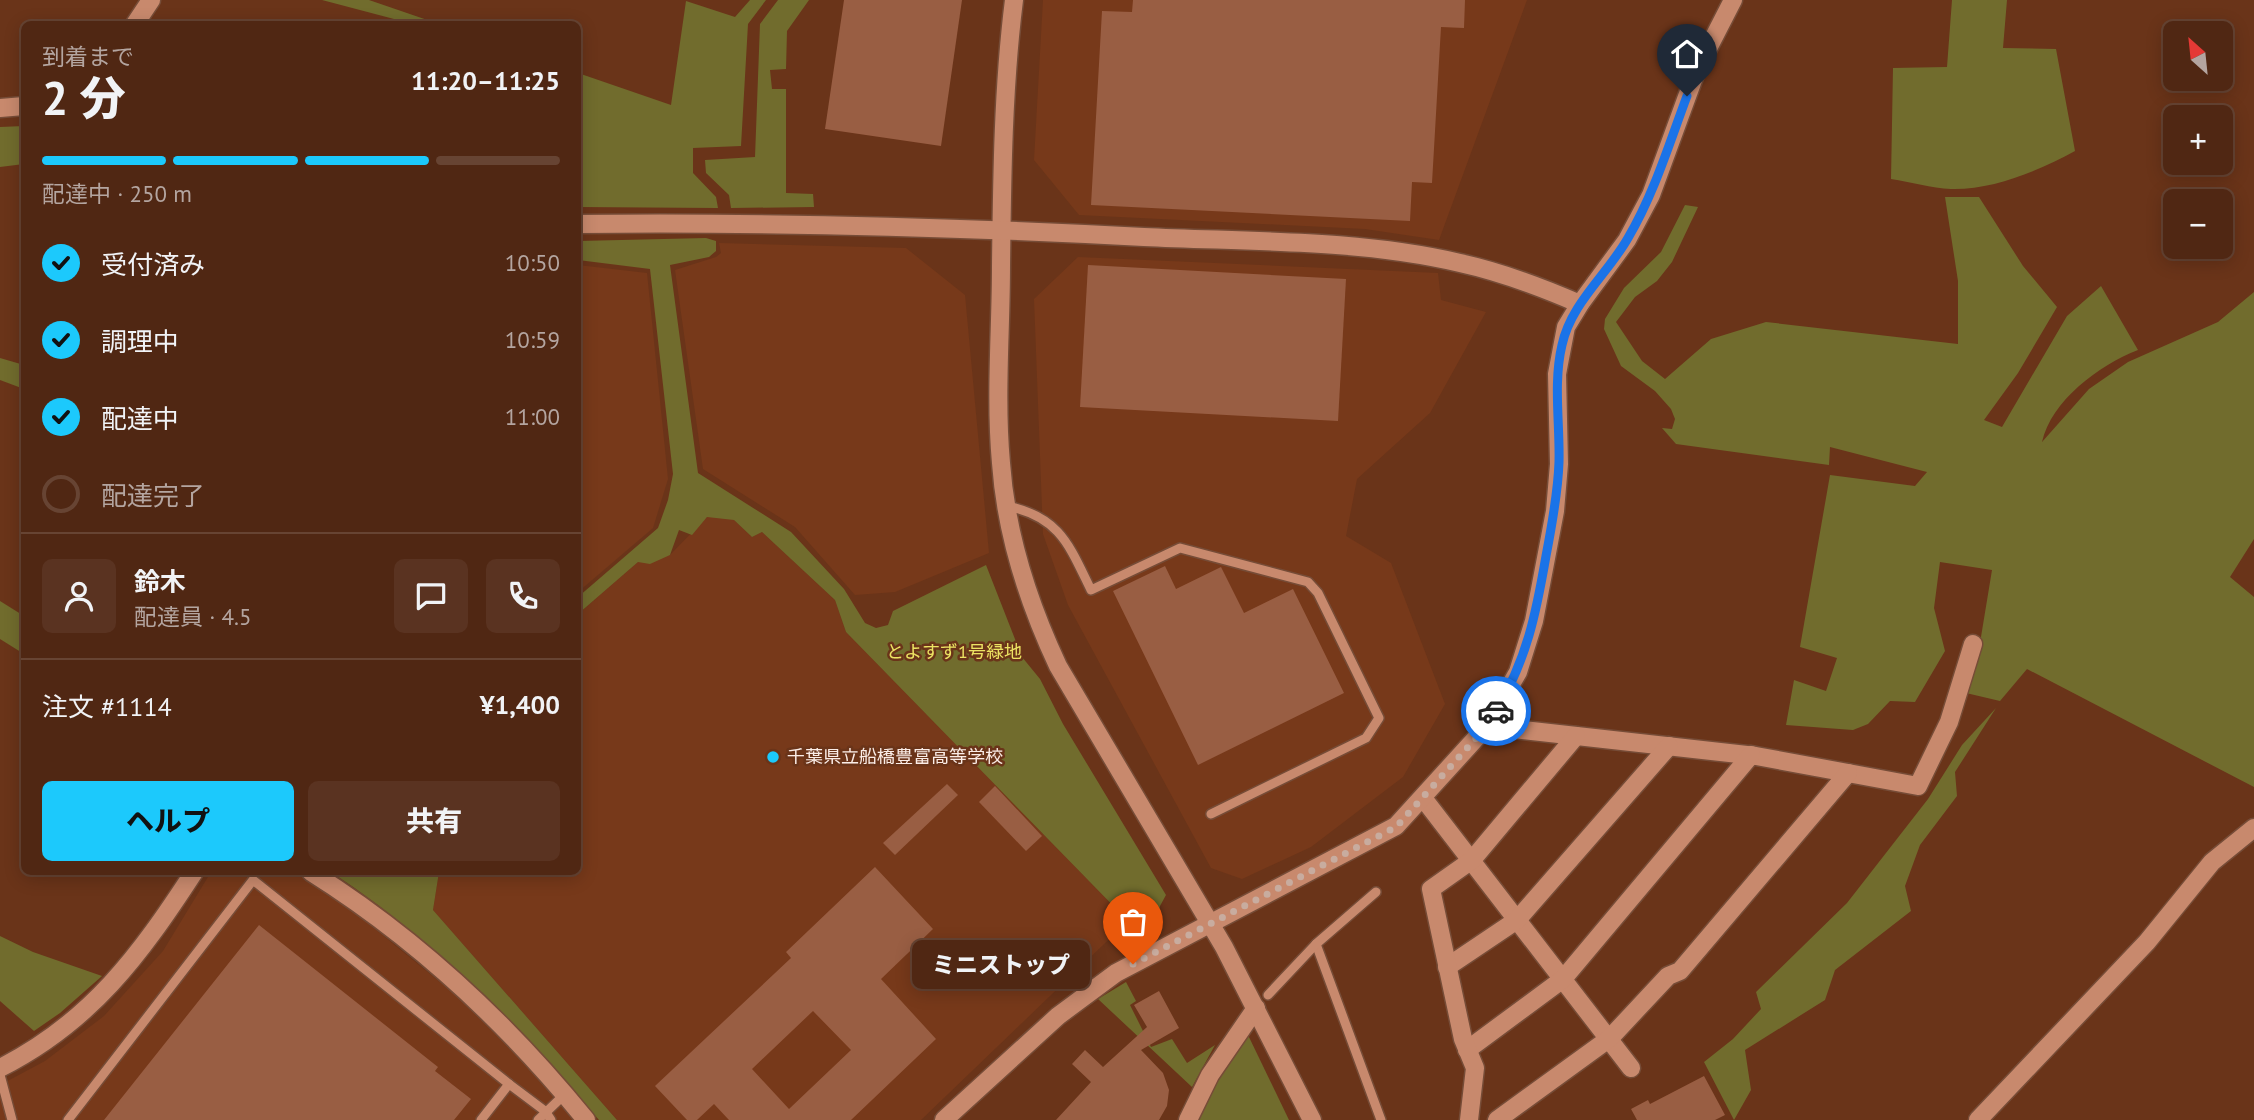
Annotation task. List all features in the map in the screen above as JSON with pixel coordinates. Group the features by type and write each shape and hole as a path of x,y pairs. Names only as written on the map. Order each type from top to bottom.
{"street":[{"path":"1014,0 1002,229 999,429 1007,506 1022,577 1058,666 1209,923 1262,1002 1312,1120"},
{"path":"944,1120 1058,1016 1088,993 1138,961 1396,827 1487,726 1518,672 1534,621 1556,499 1559,464 1558,374 1566,327 1627,240 1651,195 1696,72 1733,0"},
{"path":"0,108 21,106"},
{"path":"581,224 723,223 1002,229 1370,249 1416,254 1503,274 1580,304"},
{"path":"1487,726 1751,755 1917,786 1949,722 1973,644"},
{"path":"1469,1120 1475,1068 1467,1050 1431,889 1472,860 1576,736"},
{"path":"1447,967 1517,920 1669,746"},
{"path":"1467,1050 1563,979 1751,755"},
{"path":"1497,1120 1610,1038 1668,976 1679,971 1848,773"},
{"path":"1423,798 1631,1068"},
{"path":"1978,1120 2147,942 2212,862 2254,828"},
{"path":"0,1068 66,1027 111,987 149,942 192,875"},
{"path":"315,875 369,911 464,989 524,1047 586,1120"},
{"path":"1188,1120 1210,1074 1262,1002"}],"lane":[{"path":"1007,506 1048,520 1066,539 1091,590 1180,548 1308,582 1318,593 1379,718 1366,738 1211,814"},
{"path":"68,1120 253,880 545,1111 551,1120"},
{"path":"1262,1002 1316,944 1376,892"},
{"path":"1316,944 1381,1120"},
{"path":"0,1075 12,1120"},
{"path":"481,1120 509,1084"},
{"path":"537,1120 565,1094"}],"shaded area":[{"path":"1043,0 1527,0 1439,240 1365,229 1079,215 1034,160"},
{"path":"719,243 906,248 965,295 989,553 895,592 855,595 795,527 703,469 675,270 716,257 721,253"},
{"path":"1078,257 1438,273 1441,300 1486,312 1430,413 1357,479 1346,536 1391,563 1445,704 1403,777 1311,847 1242,879 1211,868 1068,605 1043,534 1034,299"},
{"path":"581,265 647,273 668,479 653,528 581,589"},
{"name":"千葉県立船橋豊富高等学校","path":"718,516 734,520 752,537 762,532 835,600 846,632 1128,921 921,1120 617,1120 433,910 439,875 581,875 581,611 638,562 670,555 707,517"},
{"path":"209,875 300,875 363,919 458,997 518,1054 576,1120 0,1120 0,1085 45,1061 104,1016 163,951"}],"green space":[{"path":"322,0 369,0 430,21 394,19"},
{"path":"750,0 766,0 748,24 741,146 693,148 693,173 716,197 718,208 581,207 581,74 671,105 686,1 735,17"},
{"path":"778,0 809,0 787,31 786,69 770,70 772,89 786,89 786,193 813,194 814,207 731,208 729,195 706,173 705,160 755,157 760,24"},
{"path":"1952,0 2007,0 2003,48 2056,49 2075,151 2031,172 1983,186 1951,189 1891,179 1893,68 1947,67"},
{"path":"21,126 21,164 0,167 0,127"},
{"path":"1945,197 1979,197 2023,266 2057,307 2018,373 1984,420 2002,427 2067,316 2101,286 2138,350 2108,365 2079,386 2055,412 2042,442 2089,389 2128,362 2218,322 2254,292 2254,539 2230,577 2254,597 2254,787 2027,669 2000,701 1966,693 1979,649 1992,570 1940,562 1934,608 1945,651 1915,702 1890,701 1868,724 1853,730 1786,725 1794,680 1826,691 1837,658 1800,647 1830,475 1915,486 1927,472 1830,447 1829,465 1676,444 1662,428 1672,429 1675,419 1671,409 1655,391 1621,366 1604,329 1605,319 1624,288 1661,252 1685,205 1698,207 1672,262 1657,281 1635,297 1616,322 1642,361 1665,379 1711,339 1766,322 1958,344 1958,281"},
{"name":"とよすず1号緑地","path":"706,238 716,241 716,251 709,257 670,265 698,473 791,532 844,589 865,623 876,628 888,625 893,611 986,565 1022,657 1040,679 1063,724 1166,895 1160,906 1156,929 1123,948 1114,936 1128,921 846,632 835,600 762,532 752,537 734,520 707,517 692,535 679,530 670,555 650,564 638,562 581,611 581,594 658,528 668,500 673,474 650,269 581,260 581,241"},
{"path":"0,358 21,364 21,388 0,380"},
{"path":"0,601 21,614 21,652 0,639"},
{"path":"1996,708 1955,772 1957,796 1920,845 1905,886 1911,911 1835,970 1825,1000 1745,1050 1751,1090 1734,1120 1704,1062 1733,1039 1761,1009 1756,992 1847,903 1928,799 1962,745"},
{"path":"335,875 439,875 433,910 617,1120 599,1120 538,1051 474,986 369,898"},
{"path":"0,936 33,952 102,976 60,1013 34,1031 0,1001"},
{"path":"1126,982 1136,1001 1130,1005 1151,1047 1172,1039 1187,1063 1215,1045 1192,1087 1098,999"},
{"path":"1248,1035 1289,1120 1197,1120 1216,1080"}],"building":[{"path":"844,0 962,0 941,146 825,129"},
{"path":"1133,0 1465,0 1464,28 1441,27 1432,183 1412,182 1410,221 1091,205 1102,11 1132,12"},
{"path":"1088,265 1346,279 1338,421 1080,407"},
{"path":"1165,566 1176,589 1221,567 1244,613 1293,589 1344,693 1198,765 1113,591"},
{"path":"947,784 958,795 895,855 883,843"},
{"path":"995,786 1042,836 1026,851 979,802"},
{"path":"875,867 933,929 881,979 936,1039 851,1120 729,1120 714,1104 697,1120 687,1120 655,1086 791,958 786,952","holes":["813,1011 851,1050 789,1109 752,1069"]},
{"path":"259,925 438,1067 435,1071 471,1099 454,1120 104,1120"},
{"path":"1159,991 1179,1028 1141,1050 1163,1073 1169,1090 1167,1106 1159,1120 1056,1120 1091,1082 1072,1064 1085,1050 1103,1067 1147,1027 1134,1005"},
{"path":"1704,1076 1725,1115 1715,1120 1637,1120 1631,1109 1648,1100 1650,1104"}],"way so far":[{"path":"1133,964 1180,937 1396,827 1487,726 1496,711"}],"place":[{"name":"千葉県立船橋豊富高等学校","path":"773,757"},
{"name":"ミニストップ","path":"1133,964"}],"route":[{"path":"1496,711 1527,650 1555,511 1559,464 1558,374 1566,327 1627,240 1651,195 1687,96"}]}
